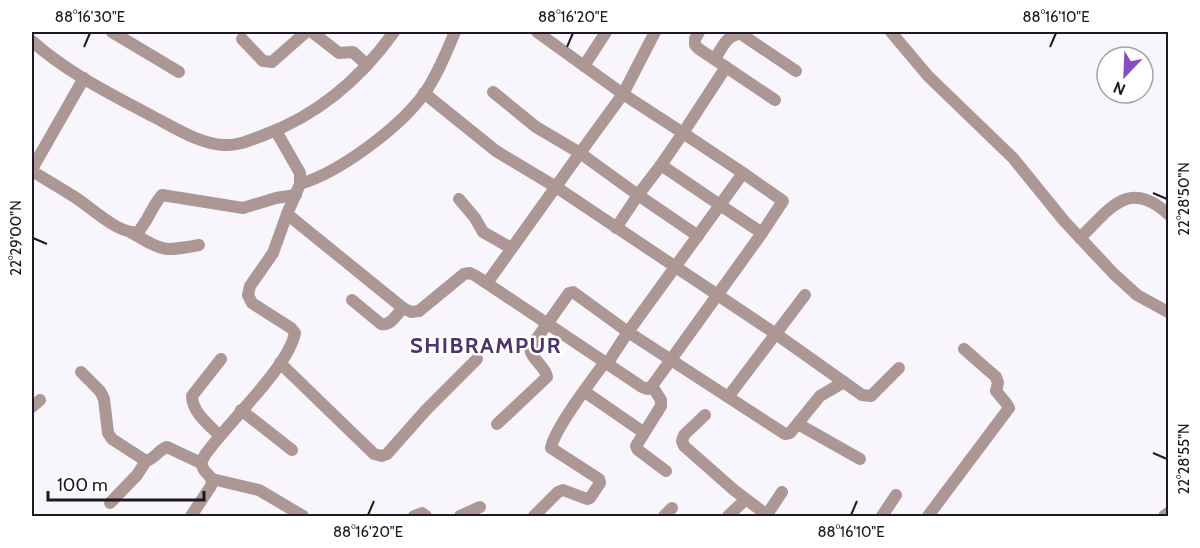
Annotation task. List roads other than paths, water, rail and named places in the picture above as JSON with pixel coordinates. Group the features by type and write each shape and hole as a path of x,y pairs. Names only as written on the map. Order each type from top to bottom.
{"street":[{"path":"112,32 179,72"},
{"path":"242,39 263,61 268,63 306,32"},
{"path":"312,32 339,53 353,52 367,65"},
{"path":"32,41 44,52 84,78 181,131 222,145 239,144 276,130 316,110 367,65 394,32"},
{"path":"132,233 138,232 144,226 162,195 243,208 298,190 331,171 372,143 397,122 424,93 455,32"},
{"path":"287,214 403,308 415,313 419,312 464,274 470,273 642,387 647,389 652,386 783,201 623,94 537,32"},
{"path":"584,66 606,32"},
{"path":"487,283 623,94 655,32"},
{"path":"699,32 695,45 776,100"},
{"path":"891,32 928,76 1013,158 1080,238 1132,291 1166,307"},
{"path":"715,59 731,36 736,33 741,34 796,71"},
{"path":"616,228 726,67"},
{"path":"84,78 32,167 119,228 157,248 167,250 199,245"},
{"path":"493,92 536,128 580,153 698,236"},
{"path":"424,93 487,145 556,187 717,294 862,395 871,396 899,369"},
{"path":"201,464 205,455 280,363 295,333 291,328 252,303 248,295 250,286 273,253 298,190 300,173 276,130"},
{"path":"661,165 762,232"},
{"path":"541,514 563,490 586,499 599,487 598,479 551,448 552,442 585,392 743,173"},
{"path":"1080,238 1123,199 1135,197 1148,199 1168,214"},
{"path":"459,199 483,232 510,248"},
{"path":"497,424 546,377 546,372 530,353 530,348 546,322 569,293 573,292 628,332 785,434 790,433 820,396 844,382"},
{"path":"728,397 805,295"},
{"path":"352,300 385,325 403,308"},
{"path":"928,516 1009,408 996,391 998,383 996,377 964,349"},
{"path":"220,436 195,409 192,396 221,359"},
{"path":"280,363 374,454 382,456 477,359"},
{"path":"81,372 100,391 104,399 108,433 112,439 146,460"},
{"path":"652,386 661,400 661,406 637,442 638,450 666,471"},
{"path":"585,392 643,432"},
{"path":"241,410 292,450"},
{"path":"705,415 684,435 682,441 684,446 766,516 782,492"},
{"path":"798,423 860,459"},
{"path":"110,503 137,475 146,460 167,447 201,464 212,479 259,490 303,516"},
{"path":"191,516 211,486 212,479"},
{"path":"882,516 896,495"},
{"path":"728,516 745,500"},
{"path":"460,516 480,507"},
{"path":"414,516 422,513 426,516"},
{"path":"1164,516 1168,513"}],"district":[{"name":"SHIBRAMPUR","path":"486,345"}]}
